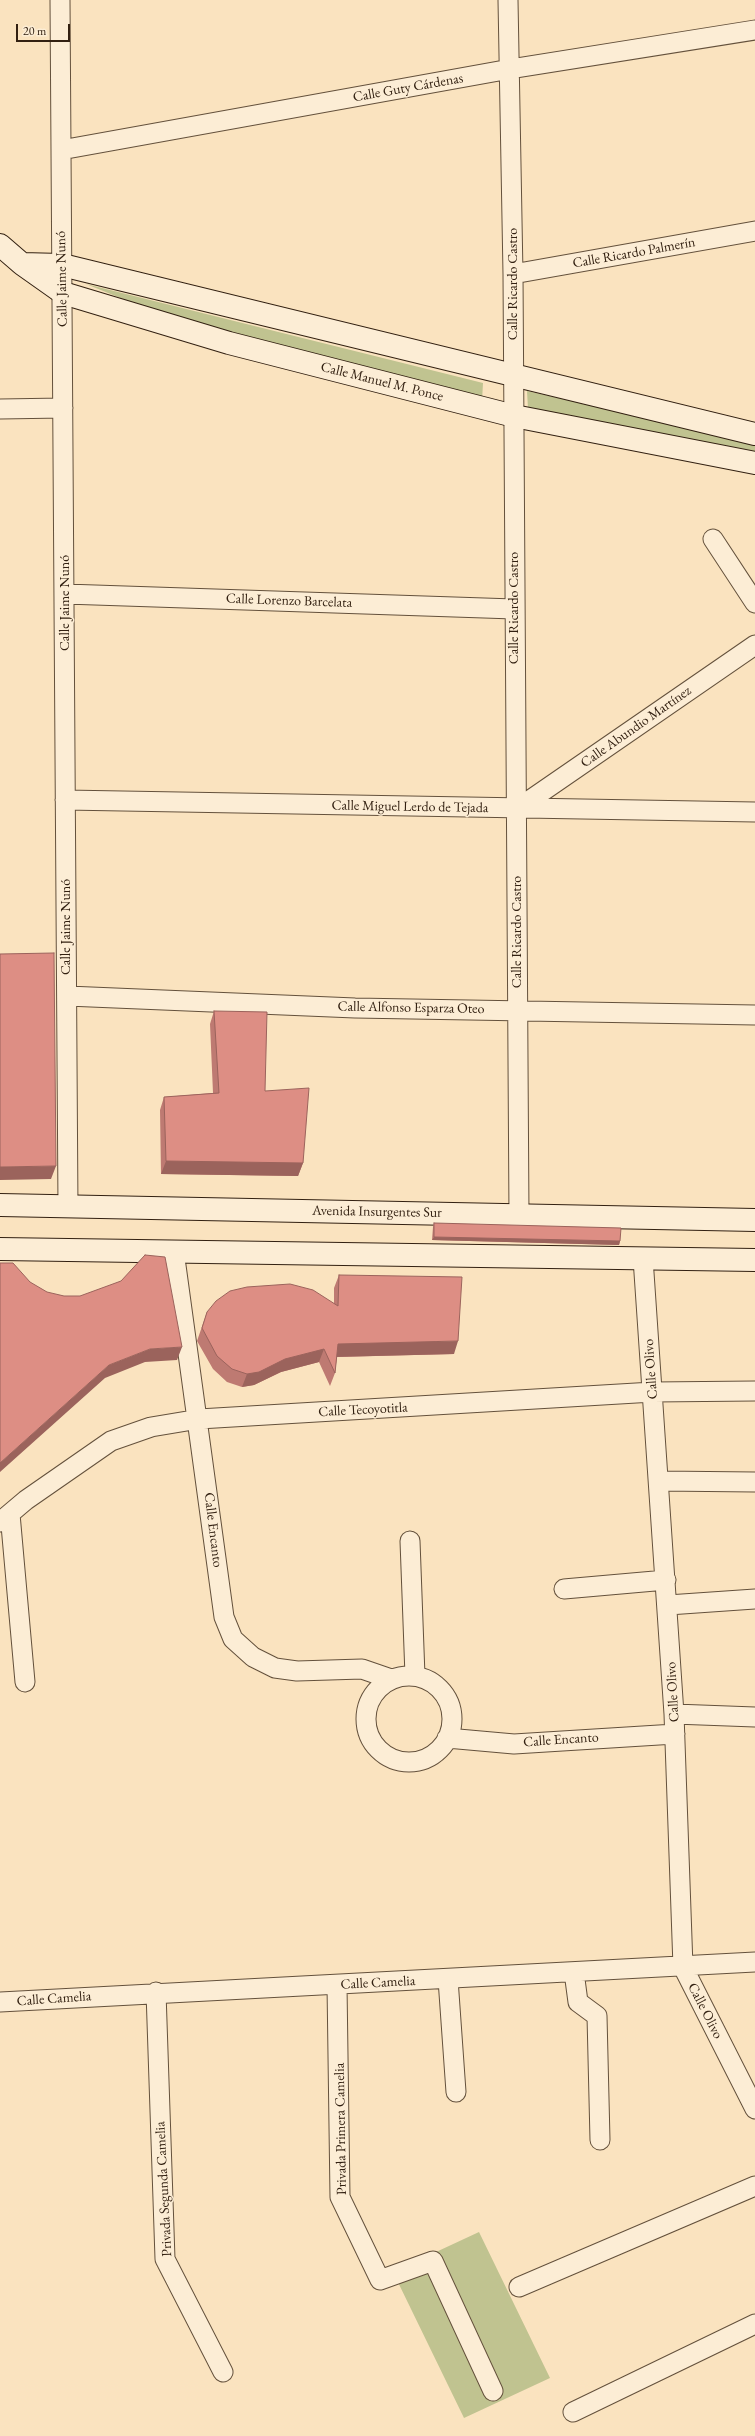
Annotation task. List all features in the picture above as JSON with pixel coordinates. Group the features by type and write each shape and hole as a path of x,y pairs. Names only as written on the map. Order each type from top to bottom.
{"street":[{"name":"Calle Jaime Nunó","path":"60,0 68,1206"},
{"name":"Calle Ricardo Castro","path":"508,0 513,274 519,1215"},
{"name":"Calle Guty Cárdenas","path":"61,150 510,69 755,30"},
{"name":"Calle Ricardo Palmerín","path":"513,274 755,231"},
{"name":"Calle Manuel M. Ponce","path":"0,245 22,264 63,293 230,343 514,416 755,463"},
{"path":"22,264 62,265 755,434"},
{"path":"0,408 63,408"},
{"path":"712,539 755,603"},
{"name":"Calle Lorenzo Barcelata","path":"65,594 514,609"},
{"name":"Calle Abundio Martínez","path":"517,809 755,645"},
{"name":"Calle Miguel Lerdo de Tejada","path":"65,800 755,812"},
{"name":"Calle Alfonso Esparza Oteo","path":"67,996 355,1008 755,1015"},
{"name":"Avenida Insurgentes Sur","path":"0,1205 755,1220"},
{"path":"0,1249 755,1260"},
{"name":"Calle Encanto","path":"174,1251 199,1419 224,1617 233,1639 252,1657 275,1668 297,1671 362,1670 392,1679"},
{"name":"Calle Olivo","path":"643,1258 668,1605 675,1734 683,1967 755,2110"},
{"name":"Calle Tecoyotitla","path":"5,1518 111,1440 151,1426 199,1419 653,1392 755,1391"},
{"path":"660,1481 755,1482"},
{"path":"5,1518 25,1682"},
{"path":"410,1541 415,1676"},
{"path":"564,1589 666,1580"},
{"path":"668,1605 755,1599"},
{"path":"415,1676 436,1685 447,1699 452,1715 447,1738 439,1750 428,1758 414,1762 394,1759 377,1748 369,1736 366,1722 367,1708 372,1695 381,1685 392,1679 415,1676"},
{"path":"674,1714 755,1717"},
{"name":"Calle Encanto","path":"447,1738 514,1744 675,1734"},
{"name":"Calle Camelia","path":"0,2002 156,1992 337,1985 755,1962"},
{"path":"574,1972 578,2002 597,2016 600,2140"},
{"path":"448,1979 456,2092"},
{"name":"Privada Primera Camelia","path":"337,1985 340,2197 380,2280 433,2260 492,2391"},
{"name":"Privada Segunda Camelia","path":"156,1992 165,2259 222,2372"},
{"path":"519,2287 755,2186"},
{"path":"573,2412 755,2324"}],"green space":[{"path":"86,284 483,383 482,401 145,308"},
{"path":"527,391 755,442 755,451 528,409"},
{"path":"479,2232 550,2378 464,2418 393,2272"}],"building":[{"path":"54,953 56,1166 0,1167 0,954"},
{"path":"214,1011 267,1012 265,1091 309,1088 303,1163 166,1161 164,1097 219,1093"},
{"path":"434,1223 621,1228 620,1241 434,1237"},
{"path":"145,1255 165,1257 182,1347 150,1349 109,1365 0,1463 0,1263 13,1263 30,1282 47,1292 64,1296 80,1296 121,1281"},
{"path":"339,1275 462,1277 458,1341 338,1344 335,1373 324,1349 285,1359 259,1372 247,1374 232,1369 217,1356 202,1328 207,1312 216,1301 230,1291 247,1287 290,1284 313,1290 338,1306"}]}
